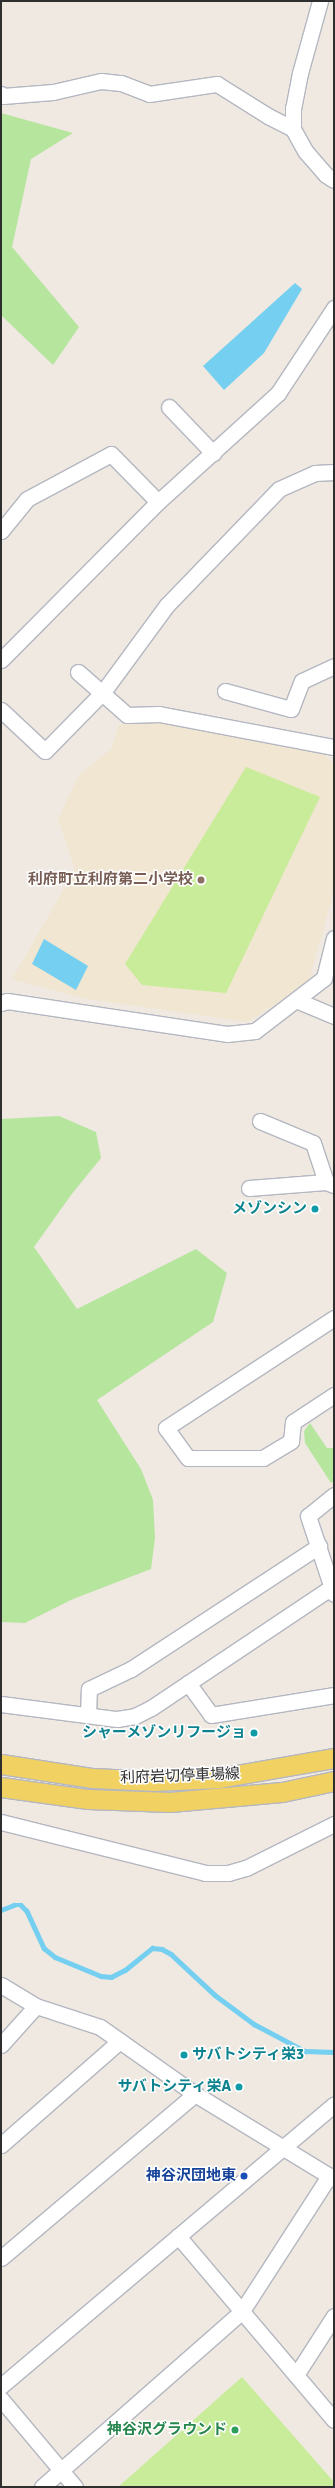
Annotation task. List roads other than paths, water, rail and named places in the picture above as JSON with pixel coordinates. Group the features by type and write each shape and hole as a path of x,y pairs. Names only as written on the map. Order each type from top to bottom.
{"main road":[{"name":"利府岩切停車場線","path":"1,1764 93,1778 154,1781 219,1778 334,1758"},
{"name":"利府岩切停車場線","path":"1,1787 88,1799 170,1802 282,1792 334,1781"}],"street":[{"path":"320,1 300,73 294,108 294,129 306,152 326,175 334,180"},
{"path":"2,96 53,92 101,82 121,83 149,94 217,84 268,116 294,129"},
{"path":"1,660 158,502 278,393 334,308"},
{"path":"169,407 213,453"},
{"path":"1,531 26,499 111,454 158,502"},
{"path":"1,710 45,751 103,692 167,605 279,488 333,467"},
{"path":"225,691 291,709 302,681 334,666"},
{"path":"78,672 127,714 159,714 334,747"},
{"path":"1,1003 7,1001 227,1034 255,1031 296,1000 329,979 334,938"},
{"path":"296,1000 334,1016"},
{"path":"249,1188 330,1183 313,1143 260,1121"},
{"path":"334,1318 166,1428 188,1458 263,1458 291,1441 293,1422 334,1395"},
{"path":"1,1704 117,1719 135,1716 151,1708 333,1591 308,1516 334,1495"},
{"path":"88,1715 89,1689 131,1669 319,1546"},
{"path":"188,1683 211,1716 334,1695"},
{"path":"1,1822 205,1873 228,1873 246,1868 334,1824"},
{"path":"1,1986 36,2006 100,2028 195,2094 331,2178 242,2311 62,2472 42,2487"},
{"path":"1,2045 36,2006"},
{"path":"1,2145 120,2041"},
{"path":"1,2258 195,2094"},
{"path":"1,2386 281,2148 334,2105"},
{"path":"178,2236 334,2420"},
{"path":"296,2375 334,2316"},
{"path":"1,2399 75,2487"}],"water":[{"path":"295,283 302,289 264,353 224,390 203,366"},
{"path":"44,939 88,966 76,990 32,964"}],"waterway":[{"path":"1,1910 14,1905 21,1905 27,1911 44,1948 55,1957 101,1976 111,1977 125,1970 152,1948 162,1949 171,1954 215,1995 254,2024 305,2051 334,2052"}],"place":[{"name":"利府町立利府第二小学校","path":"201,880"},
{"name":"メゾンシン","path":"315,1209"},
{"name":"シャーメゾンリフージョ","path":"254,1733"},
{"name":"サバトシティ栄3","path":"184,2055"},
{"name":"サバトシティ栄A","path":"239,2087"},
{"name":"神谷沢団地東","path":"244,2176"},
{"name":"神谷沢グラウンド","path":"235,2430"}]}
